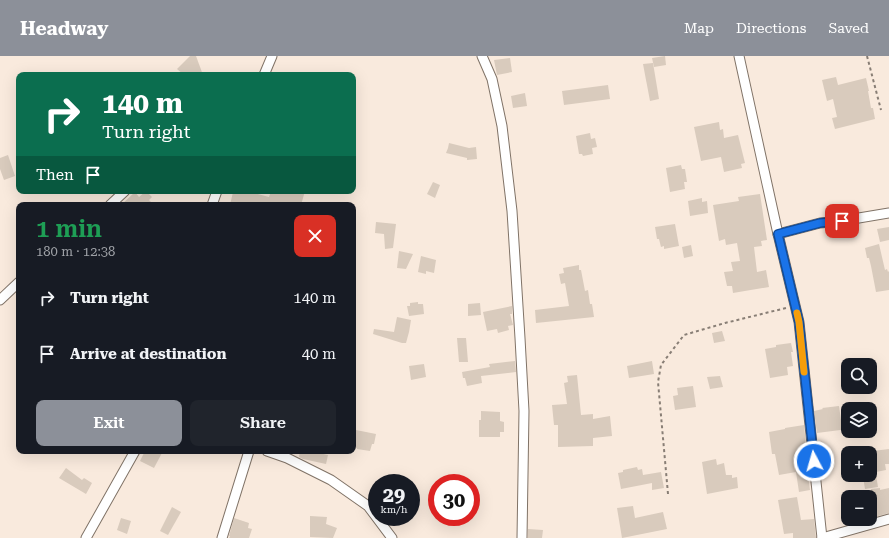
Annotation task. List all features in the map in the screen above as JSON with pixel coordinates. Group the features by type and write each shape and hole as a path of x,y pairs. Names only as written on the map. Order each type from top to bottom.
{"street":[{"path":"265,72 272,56"},
{"path":"482,56 492,79 502,126 512,211 524,411 522,538"},
{"path":"739,56 799,322 822,538 889,519"},
{"path":"113,202 122,194"},
{"path":"778,234 820,223 889,213"},
{"path":"0,300 16,285"},
{"path":"86,538 132,454"},
{"path":"222,538 248,454"},
{"path":"276,454 287,458 331,480 368,506 392,538"}],"path":[{"path":"867,56 881,110"},
{"path":"668,494 658,382 661,366 684,336 725,323 795,305"}],"building":[{"path":"190,56 196,56 202,72 180,72 177,69"},
{"path":"665,56 666,65 654,67 652,58"},
{"path":"510,58 512,72 497,75 494,60"},
{"path":"653,63 659,99 650,101 643,64"},
{"path":"836,77 838,85 866,78 871,108 873,108 875,119 835,129 832,118 837,117 833,99 827,101 822,80"},
{"path":"608,85 610,99 564,105 562,91"},
{"path":"525,93 527,106 513,108 511,96"},
{"path":"719,122 720,130 723,129 724,138 738,135 745,163 741,164 742,168 724,172 721,157 701,161 694,127"},
{"path":"590,133 591,139 595,138 597,147 592,148 593,154 583,156 582,154 579,154 576,136"},
{"path":"449,143 469,148 476,147 477,159 467,160 467,158 446,153"},
{"path":"8,155 15,176 4,180 0,169 0,158"},
{"path":"681,165 682,169 685,169 687,182 684,182 685,189 670,192 666,168"},
{"path":"433,182 440,185 435,198 427,194"},
{"path":"133,194 137,194 139,197 142,194 149,194 152,197 149,200 151,202 124,202"},
{"path":"233,194 258,194 269,197 270,194 304,194 302,202 231,202"},
{"path":"760,194 767,240 761,241 762,246 754,247 757,272 766,270 769,287 733,293 732,286 727,286 724,272 733,271 731,262 740,261 737,243 726,245 725,239 719,241 713,205 739,201 738,197"},
{"path":"702,198 702,202 707,201 708,213 690,216 688,201"},
{"path":"376,222 396,224 393,248 385,249 384,234 375,233"},
{"path":"675,224 679,246 664,249 664,246 661,247 659,239 657,239 655,227"},
{"path":"889,227 889,240 880,242 877,229"},
{"path":"879,244 885,270 887,269 888,272 889,271 889,290 876,292 869,258 867,258 865,248"},
{"path":"691,245 693,256 684,258 682,247"},
{"path":"399,251 413,254 406,269 397,268"},
{"path":"421,256 436,260 434,273 426,271 426,274 418,272"},
{"path":"579,265 585,291 588,290 594,317 536,323 535,310 569,306 565,283 561,284 559,274 564,273 563,268"},
{"path":"418,302 418,304 423,304 424,314 409,316 407,306 410,306 410,303"},
{"path":"480,303 481,315 468,316 468,304"},
{"path":"512,306 512,314 510,314 513,325 508,326 509,330 498,333 497,329 487,331 483,312"},
{"path":"397,317 411,320 406,343 373,334 374,329 394,332"},
{"path":"722,331 725,341 714,343 712,333"},
{"path":"457,338 466,338 468,362 459,362"},
{"path":"791,343 793,352 791,352 793,366 787,367 788,375 770,378 765,349 776,347 776,345"},
{"path":"515,361 516,372 481,376 482,383 467,386 465,378 463,378 462,372 490,367 489,364"},
{"path":"652,361 654,374 629,378 627,366"},
{"path":"424,364 426,377 411,380 409,366"},
{"path":"577,375 581,415 593,414 593,419 610,416 612,436 593,438 593,446 558,447 558,425 554,425 552,405 567,404 564,383 568,382 567,376"},
{"path":"720,376 723,387 710,389 707,377"},
{"path":"693,386 696,407 675,410 673,396 678,395 677,388"},
{"path":"839,406 841,430 817,433 814,411 823,409 822,408"},
{"path":"481,411 500,412 500,421 504,422 504,432 500,432 500,437 479,437 479,420 481,420"},
{"path":"804,425 810,490 799,492 796,472 779,475 775,454 772,454 769,432"},
{"path":"356,430 376,434 374,444 372,444 370,451 357,448"},
{"path":"889,449 889,464 885,464 886,470 877,472 877,450"},
{"path":"144,454 161,454 154,468 140,461"},
{"path":"300,454 328,455 326,464 299,457"},
{"path":"716,459 717,465 724,463 726,475 732,475 732,478 737,477 738,488 707,494 702,462"},
{"path":"637,467 638,470 642,469 643,475 661,472 664,488 652,490 652,483 621,489 618,473 623,472 623,470"},
{"path":"66,468 82,480 84,478 92,483 86,494 59,478"},
{"path":"877,481 878,487 865,489 864,482"},
{"path":"880,488 880,490 889,488 889,513 877,516 877,490 871,489"},
{"path":"797,497 801,520 814,519 816,538 793,538 793,533 784,534 778,500"},
{"path":"633,506 635,518 663,512 667,529 622,538 617,508"},
{"path":"172,507 181,512 168,535 160,531"},
{"path":"310,516 327,517 326,524 337,528 333,538 310,537"},
{"path":"121,518 131,521 127,534 117,530"},
{"path":"234,518 249,523 248,528 252,529 249,538 229,538"},
{"path":"528,529 543,530 542,538 528,538"}],"slow traffic":[{"path":"797,313 804,372"}],"route":[{"path":"814,461 799,322 778,234 820,223 842,221"}]}
